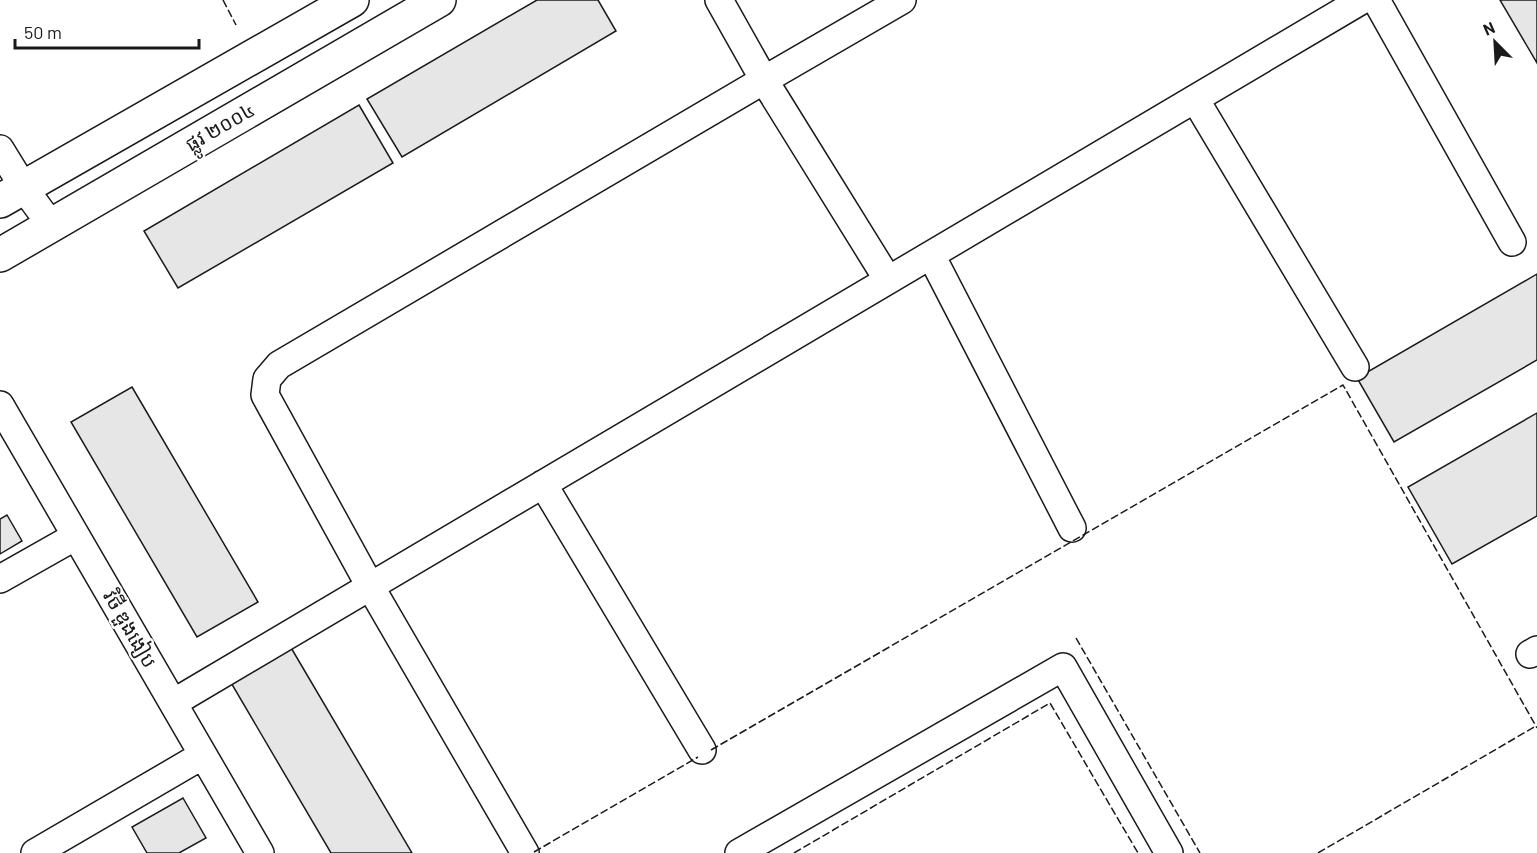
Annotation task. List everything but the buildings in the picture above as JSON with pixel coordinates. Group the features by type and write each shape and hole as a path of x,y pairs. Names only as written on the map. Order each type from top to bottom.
{"main road":[{"path":"12,195 352,0"},
{"name":"ផ្លូវ ២០០៤","path":"0,255 440,0"}],"street":[{"path":"719,0 764,80 888,280"},
{"path":"525,853 370,586 265,395 267,379 279,365 902,0"},
{"path":"172,702 1362,0"},
{"path":"1376,0 1512,242"},
{"path":"1196,99 1355,367"},
{"path":"0,149 12,195 51,225"},
{"path":"931,255 1072,528"},
{"name":"វិថី ឌួងងៀប","path":"0,405 260,853"},
{"path":"543,484 702,750"},
{"path":"0,579 76,536"},
{"path":"739,853 1063,667 1169,853"},
{"path":"35,853 203,755"}],"fence":[{"path":"223,0 236,25"},
{"path":"711,750 1343,385 1537,728"},
{"path":"1076,638 1200,853"},
{"path":"794,853 1050,703 1138,853"},
{"path":"1318,853 1536,726"},
{"path":"534,852 698,757"}]}
